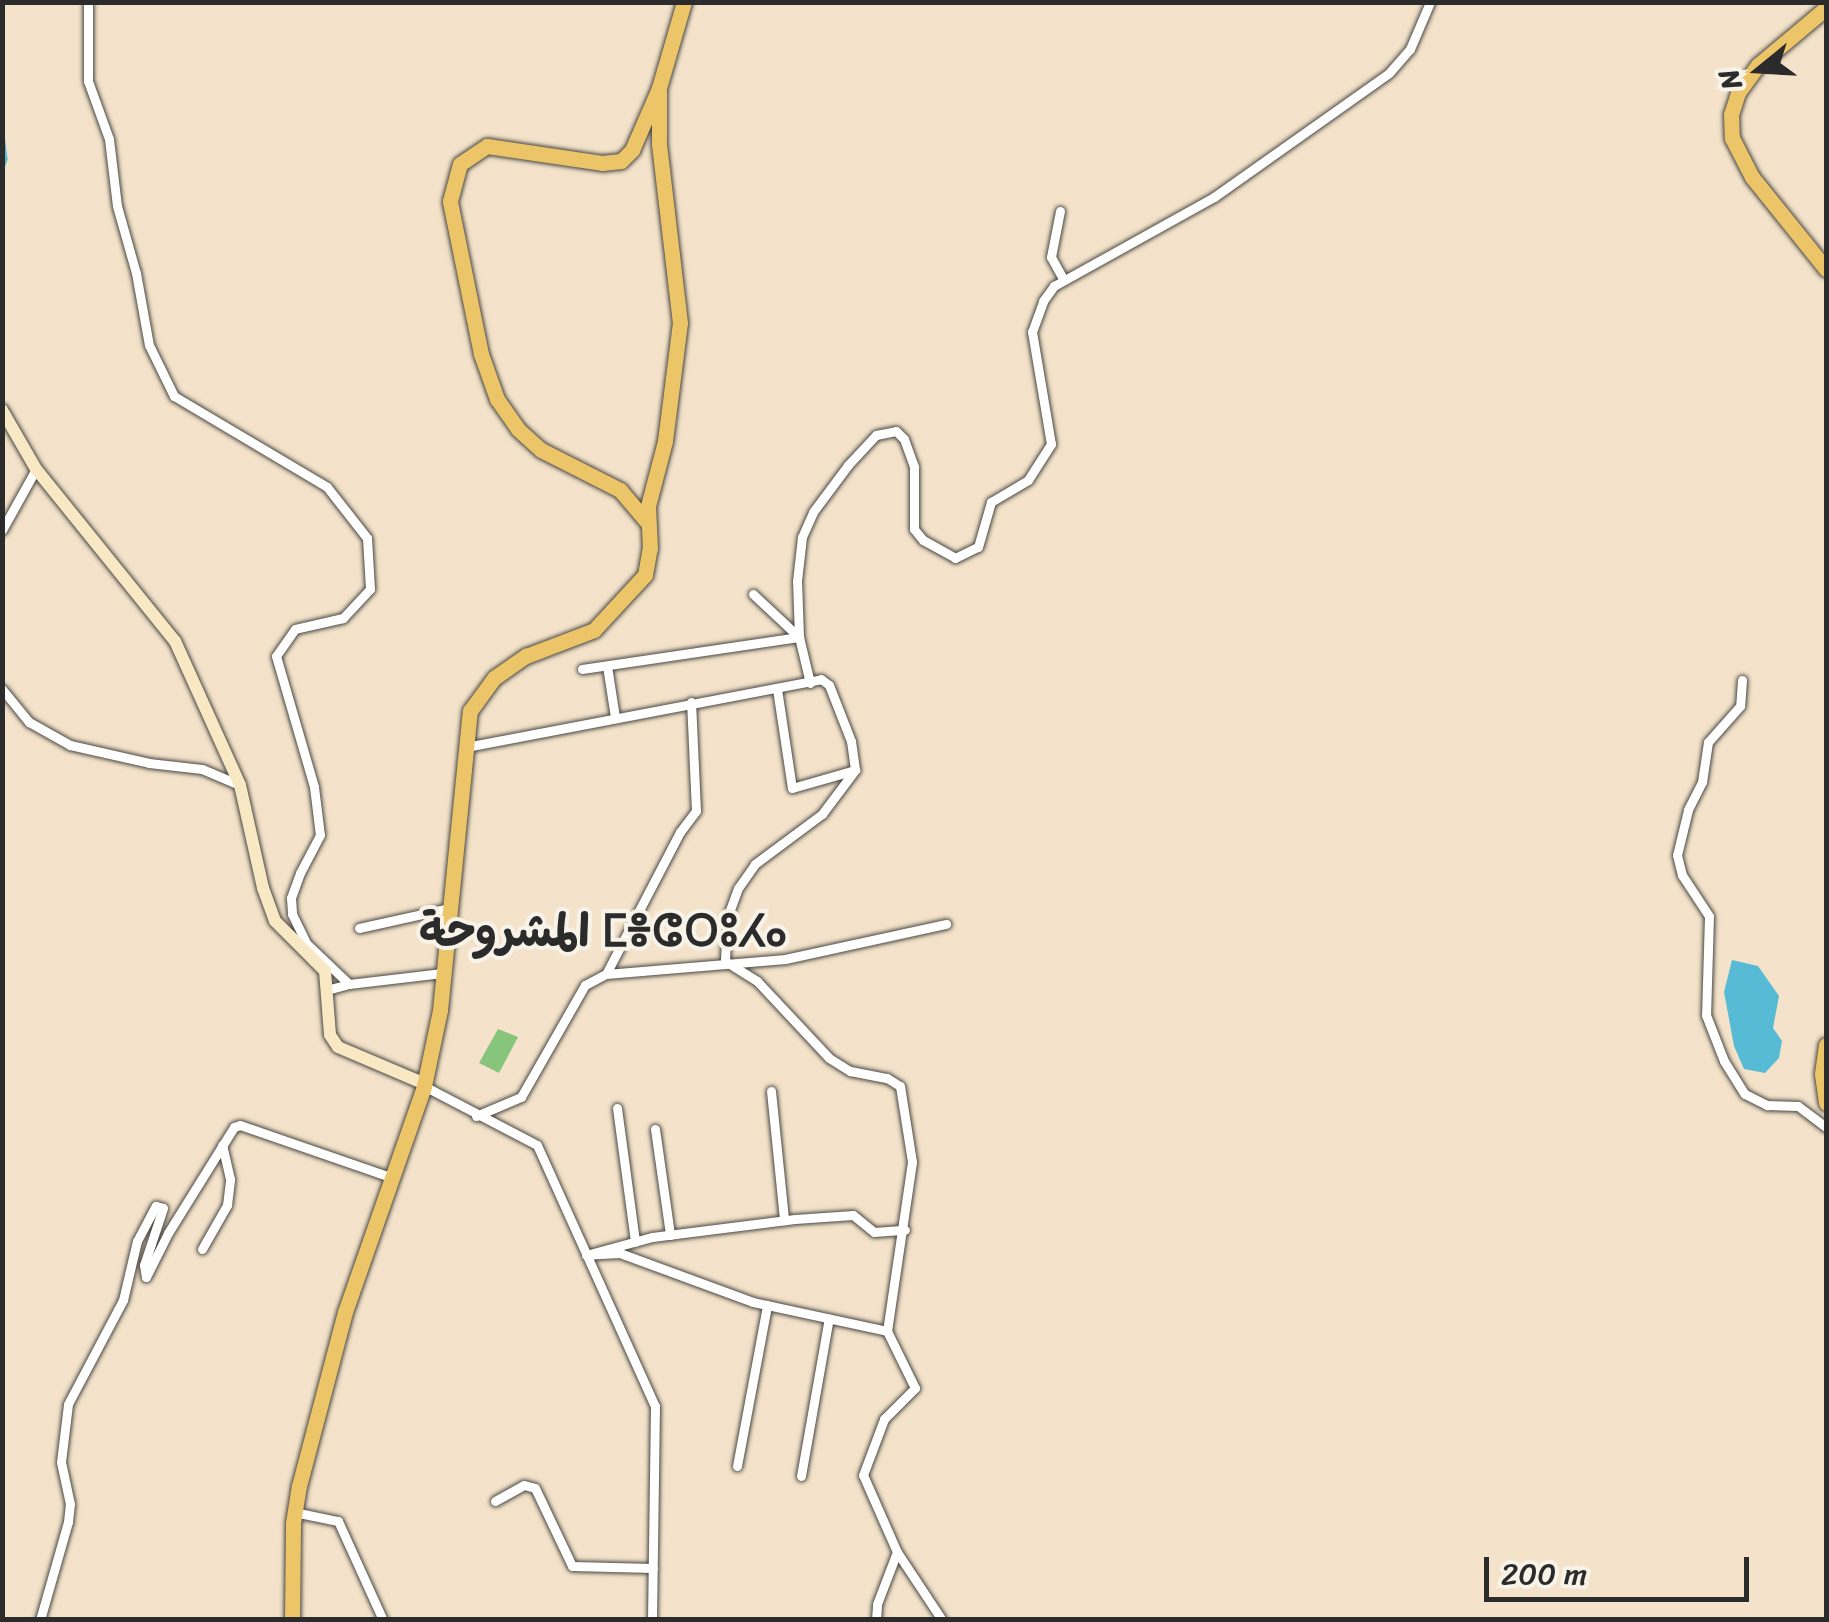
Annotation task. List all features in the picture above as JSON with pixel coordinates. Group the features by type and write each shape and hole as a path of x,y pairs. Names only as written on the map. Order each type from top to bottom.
{"main road":[{"path":"649,526 620,490 541,450 518,428 497,399 481,354 450,201 460,164 487,146 602,163 621,160 632,150 659,88 684,2"},
{"path":"1826,8 1758,65 1738,93 1731,114 1732,138 1752,177 1826,269"},
{"path":"292,1620 294,1512 345,1312 424,1085 440,1010 470,711 494,678 526,656 594,630 645,575 648,506 665,441 680,324 659,144 659,88"},
{"path":"2,410 36,468 175,642 240,784 263,888 275,921 316,959 330,988 330,1035 338,1047 424,1085"},
{"path":"1826,1046 1822,1074 1826,1103"}],"street":[{"path":"88,2 88,81 109,139 117,206 136,273 149,345 174,396 327,486 368,538 370,590 343,618 295,629 276,656 314,788 320,835 291,898 292,914 306,943 349,984"},
{"path":"810,683 799,637 797,581 802,537 814,512 876,435 888,429 904,439 914,466 914,529 923,540 955,558 978,546 991,502 1028,480 1051,444 1032,332 1043,301 1064,280 1214,197 1388,73 1410,48 1430,2"},
{"path":"1060,211 1050,257 1064,280"},
{"path":"2,530 36,468"},
{"path":"752,594 799,637"},
{"path":"582,670 799,637"},
{"path":"608,666 616,717"},
{"path":"466,747 822,679 829,685 850,742 854,770 822,814 754,864 738,888 727,918 725,961"},
{"path":"1742,680 1740,706 1708,742 1702,782 1688,810 1678,855 1682,875 1708,916 1706,1015 1724,1061 1745,1094 1756,1102 1798,1106 1826,1127"},
{"path":"2,689 30,722 70,745 150,763 202,769 240,784"},
{"path":"777,690 792,788 854,770"},
{"path":"606,974 680,832 696,811 691,702"},
{"path":"359,928 449,908"},
{"path":"476,1116 521,1097 585,986 606,974 725,961 785,959 946,924"},
{"path":"725,961 757,981 829,1058 850,1071 887,1078 900,1086 912,1162 905,1230 887,1330 915,1388 884,1420 864,1474 897,1552 942,1620"},
{"path":"330,988 442,973"},
{"path":"424,1085 537,1145 655,1406 652,1620"},
{"path":"770,1090 784,1220"},
{"path":"617,1108 635,1242"},
{"path":"40,1620 68,1522 70,1504 61,1462 68,1404 116,1316 137,1242 156,1206 163,1208 144,1265 146,1277 226,1133 240,1125 390,1178"},
{"path":"656,1129 670,1235"},
{"path":"202,1249 227,1206 230,1179 222,1144"},
{"path":"586,1255 670,1235 784,1220 854,1215 874,1232 905,1230"},
{"path":"586,1255 620,1253 767,1305 887,1330"},
{"path":"737,1466 767,1305"},
{"path":"802,1476 829,1318"},
{"path":"495,1501 524,1485 535,1488 572,1566 653,1568"},
{"path":"294,1512 338,1521 383,1620"},
{"path":"876,1620 877,1604 897,1552"}],"green space":[{"path":"498,1029 518,1037 499,1073 479,1063"}],"water":[{"path":"1732,960 1758,966 1779,996 1773,1028 1782,1041 1779,1058 1765,1073 1744,1069 1734,1046 1724,992"}],"waterway":[{"path":"2,126 6,159 2,171"}],"district":[{"name":"المشروحة ⵎⴻⵛⵔⵓⵃⴰ","path":"603,932"}]}
